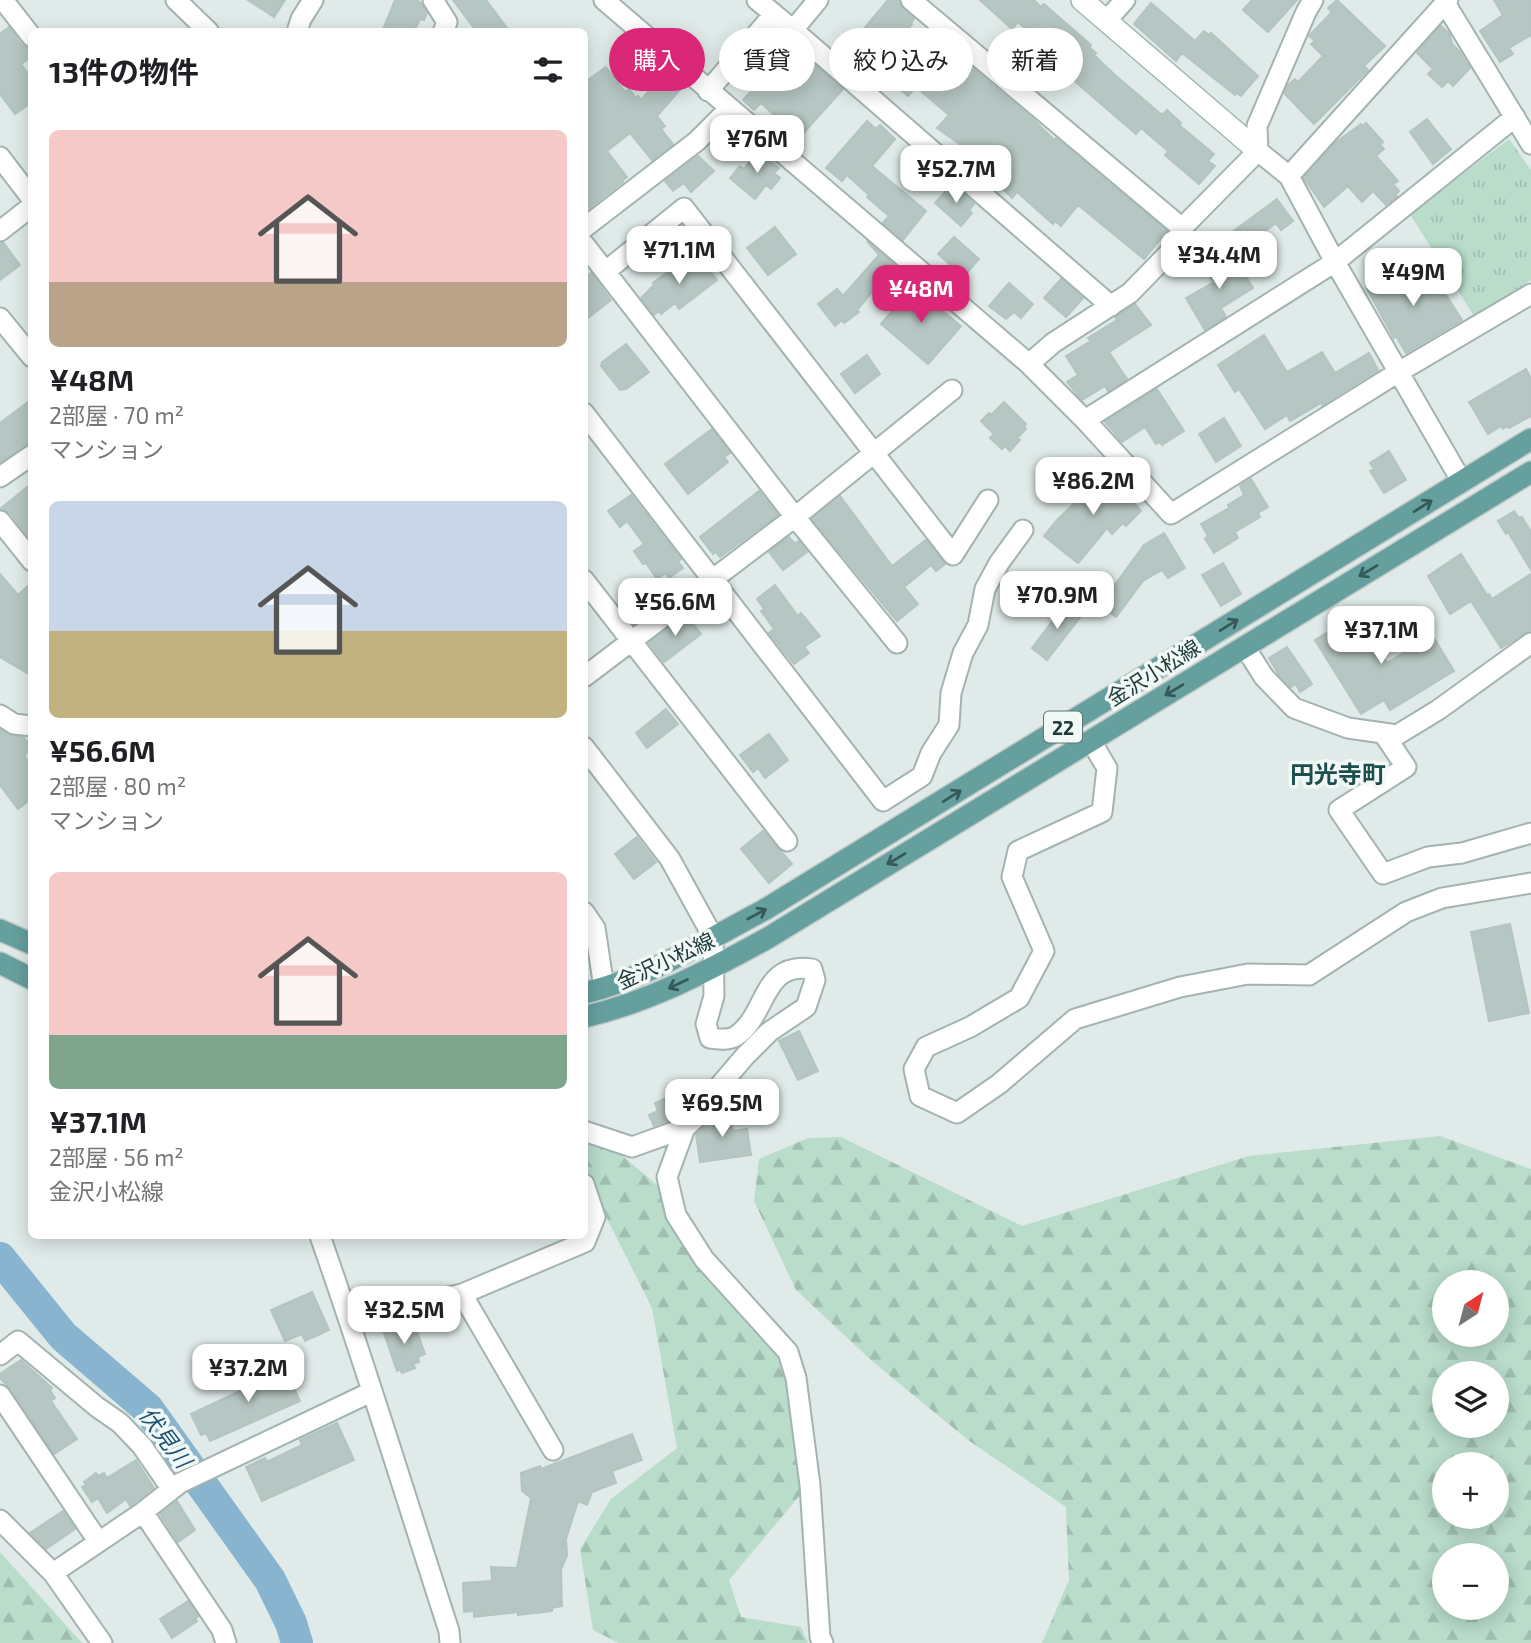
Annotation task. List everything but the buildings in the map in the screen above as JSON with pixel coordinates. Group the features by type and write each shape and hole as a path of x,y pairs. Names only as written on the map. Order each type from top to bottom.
{"main road":[{"name":"金沢小松線","path":"594,990 637,975 713,937 817,879 1531,439"},
{"name":"金沢小松線","path":"588,1016 610,1011 667,989 766,939 1531,472"},
{"path":"0,930 28,942"},
{"path":"0,963 28,977"}],"street":[{"path":"3,0 28,32"},
{"path":"176,0 205,28"},
{"path":"298,28 300,19 313,0"},
{"path":"433,0 447,22 445,28"},
{"path":"604,0 1029,364 1085,420 1171,514 1397,373 1531,294"},
{"path":"757,0 790,28"},
{"path":"795,28 818,0"},
{"path":"911,0 1182,228"},
{"path":"1082,0 1289,176 1397,373 1462,482"},
{"path":"1107,21 1125,0"},
{"path":"1029,364 1053,343 1130,293 1169,253 1182,228 1258,151 1256,126 1313,0"},
{"path":"1289,176 1447,2 1531,144"},
{"path":"708,90 774,15"},
{"path":"815,49 1111,306"},
{"path":"588,225 697,141 729,109"},
{"path":"1085,420 1335,262 1515,117"},
{"path":"0,158 28,194"},
{"path":"606,271 684,208 953,555 988,500"},
{"path":"0,231 28,209"},
{"path":"588,249 795,517 897,643"},
{"path":"0,318 28,352"},
{"path":"588,674 795,517 952,390"},
{"path":"588,418 883,801 922,776 931,752 949,725 951,693 963,653 978,625 985,589 999,563 1023,530"},
{"path":"0,477 28,458"},
{"path":"0,521 28,556"},
{"path":"588,585 787,841"},
{"path":"1245,647 1264,677 1294,708 1348,728 1397,735 1438,710 1531,643"},
{"path":"0,715 14,724 28,726"},
{"path":"1383,733 1406,767 1339,810 1382,874 1428,857 1462,853 1531,833"},
{"path":"1091,741 1107,768 1102,812 1018,851 1012,877 1044,951 1019,998 970,1027 926,1047 914,1069 920,1096 957,1114 999,1084 1075,1019 1181,987 1248,974 1309,975 1406,912 1442,898 1531,883"},
{"path":"588,752 670,859 713,937 714,996 706,1024 710,1038 724,1040 735,1037 745,1027 775,979 787,970 798,967 812,969 816,980 806,1007 769,1032 744,1056 702,1111 685,1128 667,1177 676,1215 704,1259 788,1352 796,1378 810,1485 820,1637 823,1643"},
{"path":"588,918 595,928 594,990"},
{"path":"588,1132 632,1147 685,1128"},
{"path":"588,1196 595,1217 588,1234"},
{"path":"321,1239 449,1631 450,1643"},
{"path":"349,1319 372,1317 462,1294 586,1239"},
{"path":"462,1294 553,1450"},
{"path":"0,1355 18,1341 120,1423 176,1486"},
{"path":"53,1573 143,1512 176,1486 371,1392"},
{"path":"0,1395 98,1541"},
{"path":"143,1512 222,1630 226,1643"},
{"path":"0,1520 53,1573 102,1643"}],"green space":[{"path":"1509,139 1531,170 1531,280 1474,316 1410,214"},
{"path":"1440,1136 1531,1169 1531,1643 1042,1643 1069,1580 1066,1507 968,1440 872,1361 796,1290 754,1201 759,1159 808,1138 841,1137 1022,1226 1249,1156"},
{"path":"588,1140 619,1153 657,1185 681,1245 784,1354 805,1489 729,1580 741,1617 801,1627 808,1643 619,1643 593,1630 580,1549 611,1499 677,1448 652,1308 588,1181"},
{"path":"0,1552 82,1643 0,1643"}],"waterway":[{"name":"伏見川","path":"0,1258 63,1336 148,1409 270,1580 291,1623 297,1643"}],"district":[{"name":"円光寺町","path":"1338,773"}]}
